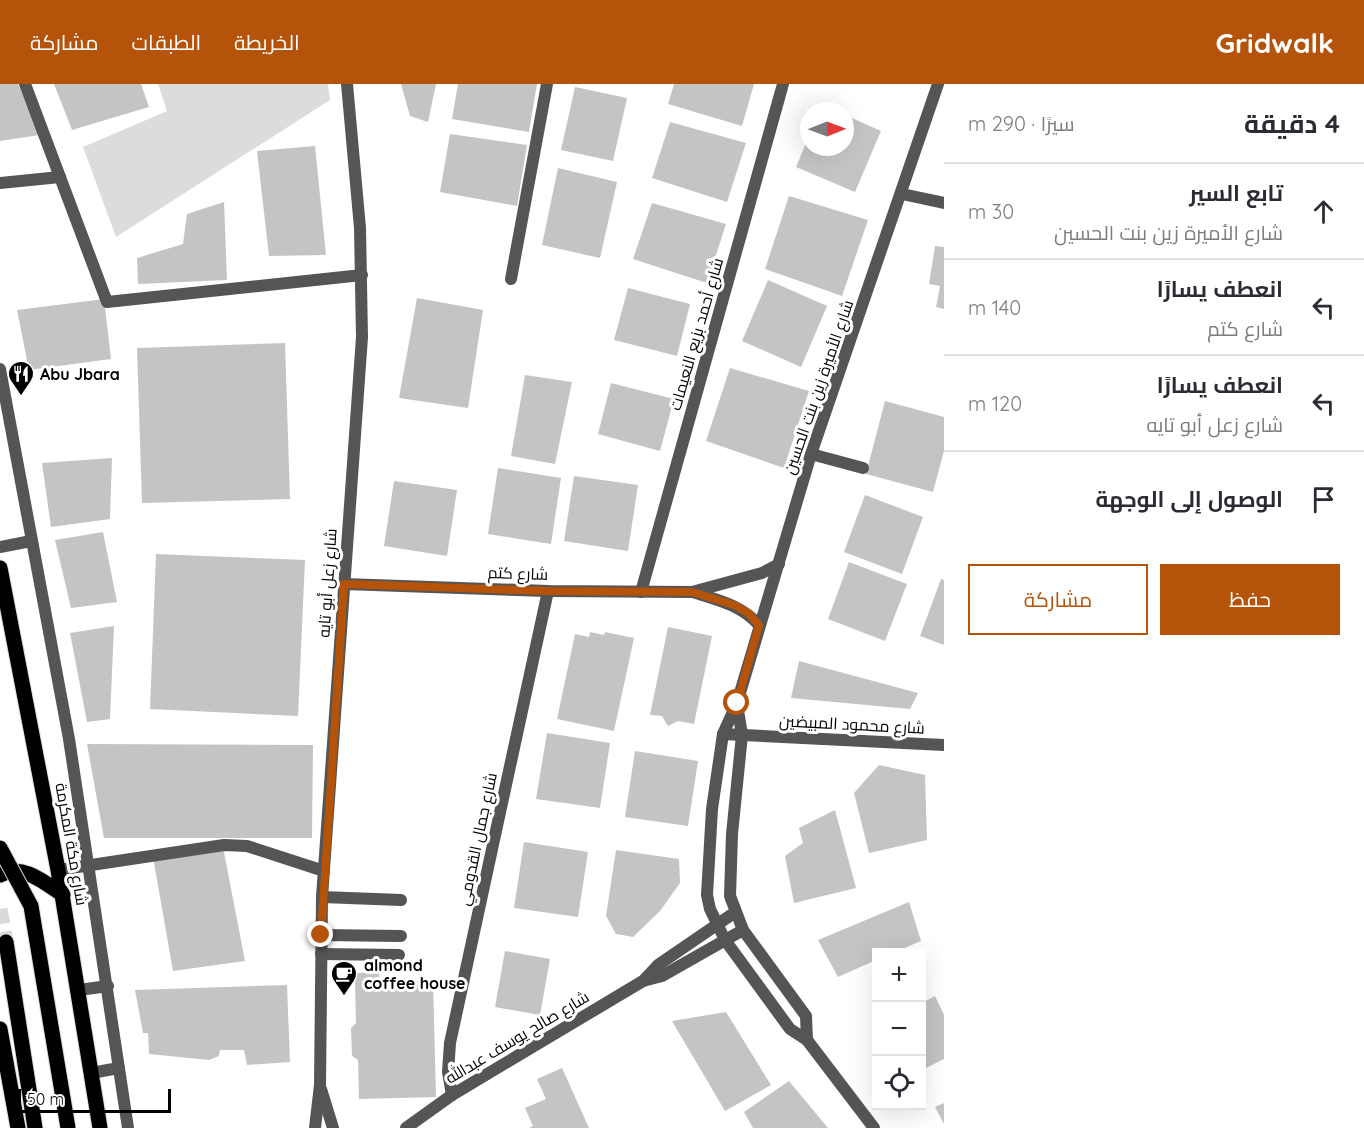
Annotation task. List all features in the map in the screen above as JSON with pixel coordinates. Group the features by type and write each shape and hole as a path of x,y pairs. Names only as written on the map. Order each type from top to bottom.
{"main road":[{"name":"شارع مكة المكرمة","path":"0,568 63,895 100,1128"},
{"path":"0,848 31,906 68,1128"},
{"path":"0,875 7,871 31,874 63,895"},
{"path":"6,942 35,1128"},
{"path":"0,1029 4,1073 18,1128"}],"street":[{"path":"26,84 107,302 362,275"},
{"name":"شارع زعل أبو تايه","path":"315,1128 320,1085 322,897 362,337 360,217 347,84"},
{"path":"512,279 547,84"},
{"name":"شارع أحمد بزيع النعيمات","path":"641,592 783,84"},
{"name":"شارع الأميرة زين بنت الحسين","path":"874,1128 807,1040 790,1029 725,940 716,925 707,895 708,870 712,809 723,734 737,703 811,454 938,84"},
{"path":"0,183 60,177"},
{"path":"902,194 944,203"},
{"path":"0,369 90,865 128,1128"},
{"path":"811,454 863,468"},
{"path":"0,547 31,541"},
{"name":"شارع كتم","path":"344,584 548,591 692,592 762,573 779,564"},
{"name":"شارع جمال القدومي","path":"452,1095 448,1072 450,1043 548,591"},
{"name":"شارع كتم","path":"692,592 734,605 748,613 759,625"},
{"name":"شارع الأميرة زين بنت الحسين","path":"737,703 742,735 729,880 734,913 742,930 806,1016 807,1040"},
{"name":"شارع محمود المبيضين","path":"723,734 944,745"},
{"path":"58,870 224,845 247,846 324,871"},
{"path":"322,897 401,900"},
{"name":"شارع صالح يوسف عبدالله","path":"406,1127 452,1095 643,981 658,965 734,913"},
{"name":"شارع صالح يوسف عبدالله","path":"643,981 662,976 742,930"},
{"path":"321,935 401,936"},
{"path":"321,954 399,955"},
{"path":"79,990 108,986"},
{"path":"92,1073 120,1068"},
{"name":"شارع زعل أبو تايه","path":"320,1085 333,1128"}],"shaded area":[{"path":"158,84 328,84 330,100 116,237 83,147 167,111"}],"building":[{"path":"0,84 18,84 40,135 0,141"},
{"path":"54,84 141,84 149,107 72,130"},
{"path":"401,84 436,84 428,122 410,116"},
{"path":"458,84 537,84 529,132 452,119"},
{"path":"674,84 754,84 742,126 668,104"},
{"path":"575,87 627,98 613,161 561,150"},
{"path":"854,119 881,131 855,192 796,167 801,156 854,156"},
{"path":"670,122 746,143 727,202 652,178"},
{"path":"450,134 527,145 517,206 440,192"},
{"path":"315,146 326,255 269,256 257,151"},
{"path":"558,168 617,182 600,258 542,245"},
{"path":"789,196 868,220 842,296 765,269"},
{"path":"224,202 227,280 138,284 137,258 183,244 187,214"},
{"path":"652,203 726,224 707,283 633,259"},
{"path":"935,246 944,247 944,309 936,307 940,286 929,284"},
{"path":"768,280 827,306 801,367 742,341"},
{"path":"628,288 690,304 677,356 614,340"},
{"path":"417,298 483,310 468,408 399,398"},
{"path":"104,299 111,359 29,370 17,310"},
{"path":"285,343 290,499 142,503 137,348"},
{"path":"730,368 809,391 784,468 706,441"},
{"path":"525,375 572,382 555,464 511,456"},
{"path":"611,383 674,399 660,451 598,434"},
{"path":"885,401 944,417 944,451 933,492 866,474"},
{"path":"112,458 110,519 51,527 42,463"},
{"path":"498,468 561,478 551,544 488,534"},
{"path":"574,476 638,485 628,551 564,541"},
{"path":"394,481 457,490 447,556 384,546"},
{"path":"865,495 923,517 902,574 844,552"},
{"path":"103,532 117,602 71,608 55,540"},
{"path":"156,554 305,560 298,716 150,709"},
{"path":"849,562 907,584 885,641 828,619"},
{"path":"941,579 944,580 944,645 920,636"},
{"path":"114,626 110,719 87,722 70,633"},
{"path":"668,627 712,636 694,724 678,721 668,726 662,716 650,715"},
{"path":"590,632 604,635 605,632 634,638 614,731 557,719 575,634 589,637"},
{"path":"799,661 918,693 910,709 791,698"},
{"path":"547,733 610,743 600,808 536,799"},
{"path":"87,744 313,745 312,838 104,838"},
{"path":"635,751 698,761 688,826 625,817"},
{"path":"879,765 925,775 927,840 869,853 854,793"},
{"path":"835,810 856,888 794,903 785,856 803,843 799,828"},
{"path":"524,842 588,852 578,917 514,908"},
{"path":"223,847 245,961 173,971 153,857"},
{"path":"616,850 679,859 680,883 660,911 633,937 616,934 606,916"},
{"path":"909,902 921,941 904,948 872,948 872,962 838,977 818,940"},
{"path":"505,951 550,959 540,1015 495,1007"},
{"path":"379,972 380,982 433,980 436,1097 359,1099 358,1060 352,1056 351,1028 356,1023 355,983 357,973"},
{"path":"287,985 290,1062 247,1065 244,1050 220,1050 219,1056 209,1060 149,1054 148,1033 143,1033 135,990"},
{"path":"935,996 944,1015 944,1059 926,1068 926,1002"},
{"path":"726,1012 771,1085 725,1111 672,1021"},
{"path":"562,1068 589,1128 529,1128 533,1126 525,1108 546,1099 537,1079"},
{"path":"789,1081 828,1128 753,1128 744,1112"},
{"path":"944,1103 944,1124 935,1107"}],"tunnel":[{"path":"0,909 6,942"}],"place":[{"name":"Abu Jbara","path":"21,397"},
{"name":"almond coffee house","path":"344,997"}],"route":[{"path":"321,935 344,584 548,591 692,592 734,605 748,613 759,625 737,703"}]}
